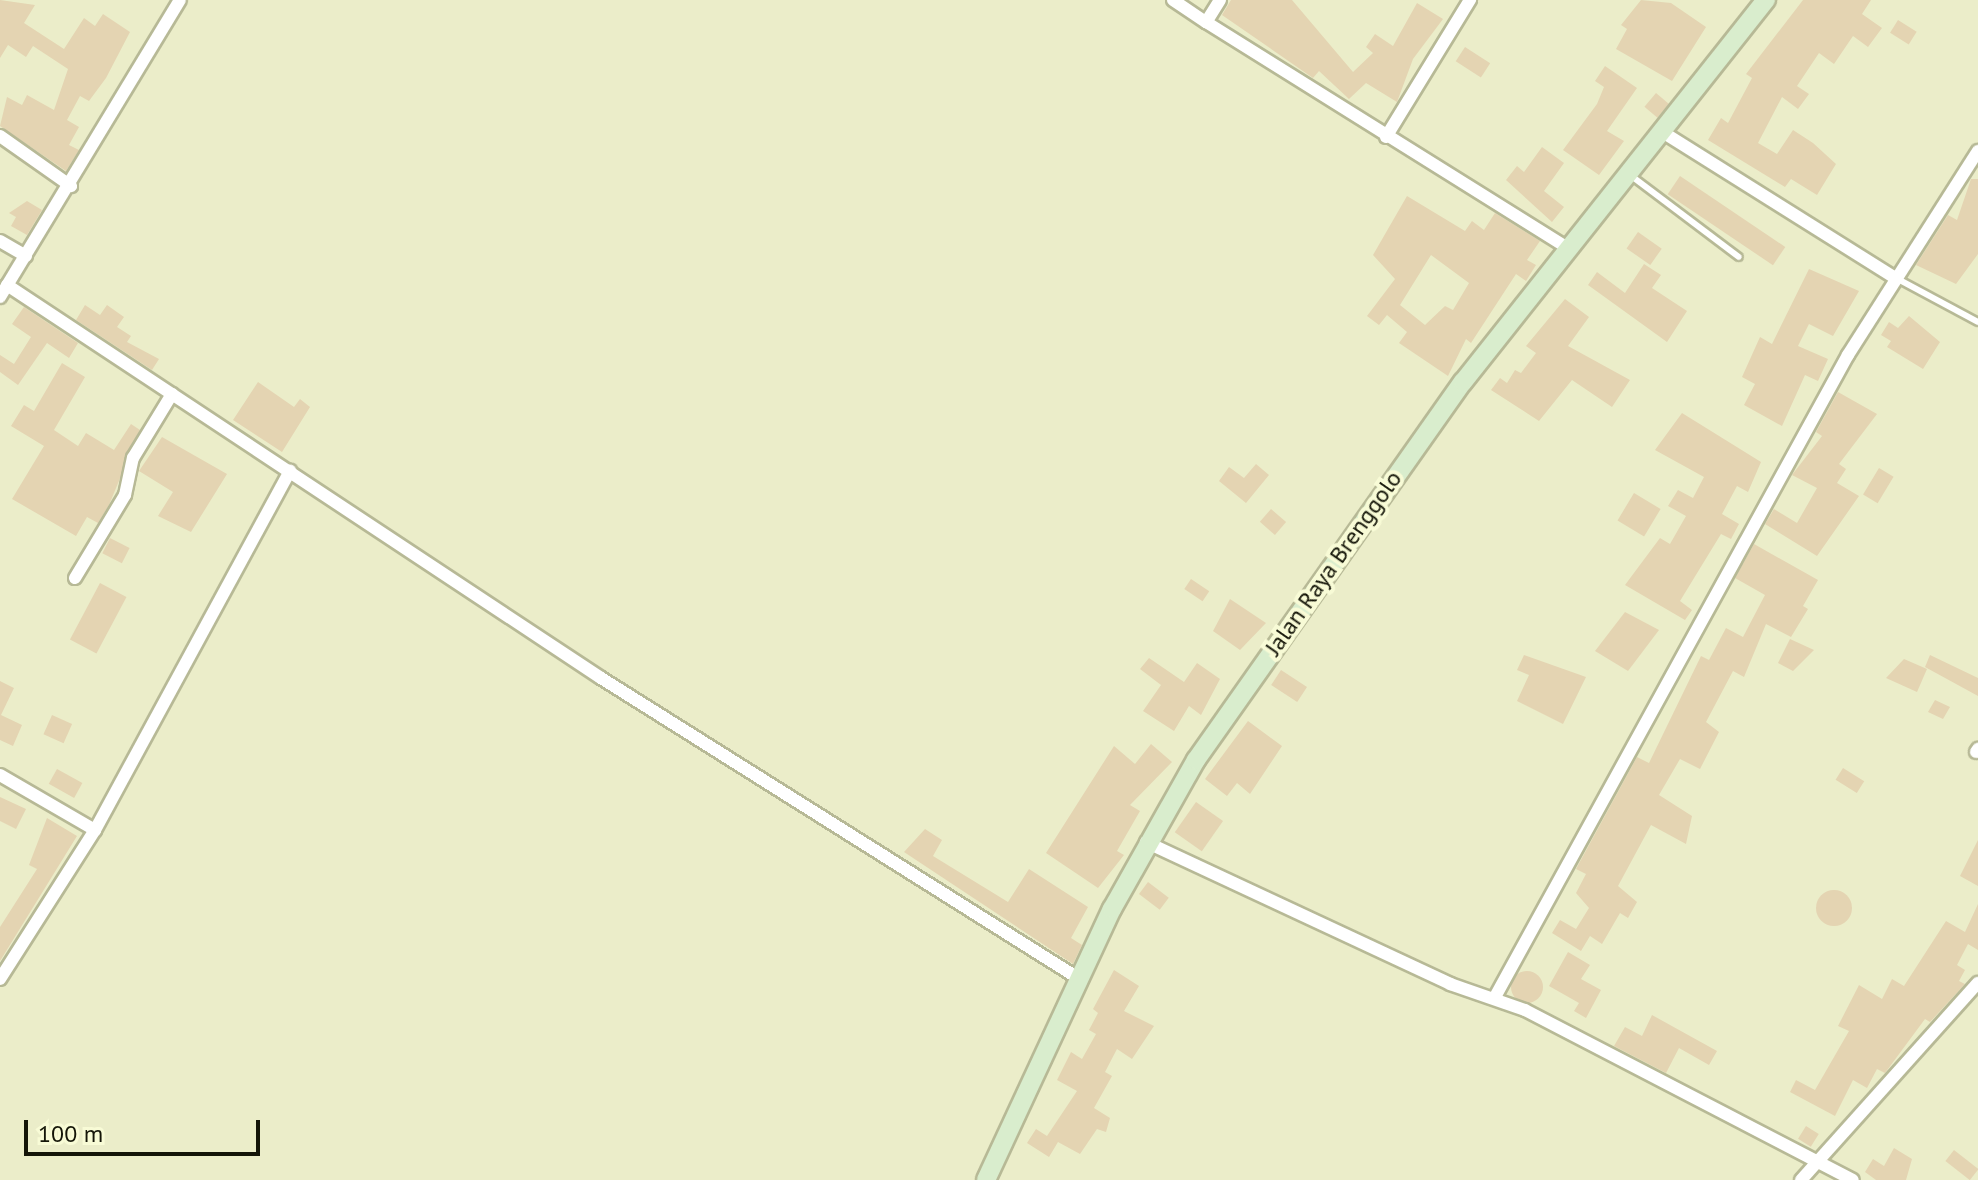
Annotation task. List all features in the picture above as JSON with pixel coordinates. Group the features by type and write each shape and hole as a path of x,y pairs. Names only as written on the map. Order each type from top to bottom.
{"main road":[{"name":"Jalan Raya Brenggolo","path":"986,1180 1078,978 1146,842 1303,600 1568,248 1766,0"}],"street":[{"path":"180,0 71,186 4,291 172,394 1078,978"},
{"path":"1173,0 1386,137 1568,248"},
{"path":"1206,22 1220,0"},
{"path":"1386,137 1470,0"},
{"path":"1661,131 1894,277"},
{"path":"0,136 71,186"},
{"path":"1495,997 1894,277 1978,151"},
{"path":"0,241 26,256"},
{"path":"75,578 125,495 133,458 172,394"},
{"path":"0,979 95,830 290,471"},
{"path":"0,775 95,830"},
{"path":"1146,842 1450,984 1495,997 1819,1159 1853,1180"},
{"path":"1801,1180 1978,983"}],"lane":[{"path":"1628,173 1739,257"},
{"path":"1894,277 1978,322"}],"building":[{"path":"0,0 35,5 24,23 64,49 84,18 95,26 103,14 130,32 106,78 89,101 80,96 67,120 79,127 69,145 79,150 66,171 0,126 7,97 22,105 27,95 54,110 68,69 33,46 26,57 8,45 0,58"},
{"path":"1231,0 1292,0 1353,72 1373,53 1366,47 1375,34 1393,46 1417,3 1443,19 1413,59 1397,102 1366,83 1349,99 1319,71 1313,78 1222,15"},
{"path":"1641,0 1671,3 1706,27 1672,81 1616,49 1627,29 1621,25"},
{"path":"1803,0 1871,0 1862,14 1882,28 1868,47 1853,36 1834,64 1819,53 1797,86 1809,94 1798,109 1782,97 1758,143 1777,154 1793,130 1813,143 1836,164 1817,195 1791,179 1785,187 1708,140 1721,118 1728,123 1752,78 1746,74"},
{"path":"1898,20 1917,32 1909,44 1890,33"},
{"path":"1465,47 1490,63 1481,78 1456,61"},
{"path":"1605,66 1637,88 1607,131 1624,141 1599,175 1563,150 1597,104 1604,87 1595,81"},
{"path":"1656,93 1669,104 1657,118 1644,107"},
{"path":"1542,147 1564,163 1544,191 1564,207 1552,222 1506,180 1517,166 1524,172"},
{"path":"1680,176 1785,247 1773,265 1668,194"},
{"path":"1971,179 1978,179 1978,254 1956,284 1916,265 1948,215 1957,220"},
{"path":"1407,196 1465,231 1472,221 1484,230 1495,213 1540,241 1527,260 1536,265 1526,281 1516,274 1471,343 1466,339 1448,376 1399,343 1407,332 1387,315 1379,325 1367,316 1395,279 1373,255","holes":["1431,255 1469,283 1453,310 1445,306 1425,325 1400,305"]},
{"path":"27,201 42,210 27,235 11,226 16,217 9,213"},
{"path":"1638,232 1662,249 1650,265 1627,248"},
{"path":"1644,264 1661,275 1652,288 1687,311 1667,342 1588,285 1597,272 1625,293"},
{"path":"1809,269 1859,291 1833,336 1809,324 1798,346 1828,359 1818,381 1805,375 1782,426 1744,405 1755,384 1742,377 1760,337 1772,344"},
{"path":"1565,299 1589,317 1568,346 1630,380 1612,407 1572,380 1539,421 1491,390 1500,378 1507,383 1515,370 1521,373 1536,353 1526,346"},
{"path":"85,305 100,315 107,305 124,317 117,327 131,336 127,342 159,359 152,370 76,320"},
{"path":"24,307 78,343 69,358 47,343 18,385 0,372 0,355 14,364 31,337 12,324"},
{"path":"1909,316 1940,342 1923,369 1887,347 1891,341 1881,335 1889,322 1898,328"},
{"path":"62,363 85,377 54,430 78,446 86,433 114,450 131,424 140,430 109,505 98,523 87,517 76,536 12,499 44,446 11,426 24,405 34,411"},
{"path":"258,382 294,407 300,399 310,407 282,452 233,420"},
{"path":"1838,392 1877,414 1839,464 1846,469 1837,483 1859,496 1817,556 1765,524 1774,509 1797,523 1817,488 1792,475 1822,436 1816,432"},
{"path":"1682,413 1761,462 1748,492 1737,486 1722,514 1739,524 1731,539 1721,534 1680,601 1692,610 1685,620 1625,585 1660,538 1670,544 1686,516 1668,506 1678,490 1693,498 1704,477 1655,450"},
{"path":"162,437 227,474 191,532 158,516 173,492 139,471"},
{"path":"1256,464 1269,475 1246,503 1219,481 1229,467 1244,478"},
{"path":"1879,468 1894,477 1878,503 1863,495"},
{"path":"1634,493 1661,509 1644,536 1618,520"},
{"path":"1271,509 1286,522 1275,535 1260,522"},
{"path":"110,538 130,548 122,563 102,553"},
{"path":"1754,544 1818,580 1803,606 1808,609 1791,637 1766,624 1744,677 1733,671 1706,722 1719,732 1700,769 1680,759 1659,795 1692,816 1686,844 1651,825 1618,886 1637,902 1628,918 1620,913 1602,944 1590,936 1581,951 1552,933 1560,920 1576,929 1589,908 1576,893 1586,874 1576,869 1637,757 1649,763 1701,656 1709,660 1726,628 1743,637 1765,595 1735,578"},
{"path":"1191,579 1209,591 1203,601 1184,589"},
{"path":"100,583 126,597 96,654 70,640"},
{"path":"1230,599 1266,623 1240,650 1213,631"},
{"path":"1625,612 1659,630 1628,671 1595,651"},
{"path":"1790,639 1814,650 1793,671 1778,663"},
{"path":"1524,655 1586,677 1563,724 1517,701 1529,675 1517,670"},
{"path":"1930,655 1978,678 1978,696 1925,667"},
{"path":"1149,658 1184,682 1197,663 1220,679 1201,715 1189,706 1174,731 1143,711 1161,685 1140,669"},
{"path":"1904,659 1927,669 1917,692 1886,678"},
{"path":"1281,670 1307,687 1297,702 1271,685"},
{"path":"0,681 14,688 1,715 22,725 13,746 0,740"},
{"path":"1935,700 1950,707 1943,719 1928,712"},
{"path":"52,715 72,724 64,743 43,734"},
{"path":"1248,721 1282,746 1250,794 1237,783 1227,796 1205,779"},
{"path":"1151,744 1172,762 1130,805 1140,811 1117,851 1124,855 1098,888 1046,853 1114,746 1135,764"},
{"path":"1843,768 1864,781 1857,793 1836,780"},
{"path":"57,769 82,783 74,798 49,784"},
{"path":"0,797 26,809 16,829 0,821"},
{"path":"1196,802 1223,821 1202,851 1175,832"},
{"path":"47,818 77,836 0,961 0,927 37,869 29,865"},
{"path":"925,829 942,840 933,856 1008,902 1029,869 1088,907 1071,938 1082,945 1073,964 904,852"},
{"path":"1978,840 1978,886 1960,876"},
{"path":"1148,882 1169,898 1160,910 1139,894"},
{"path":"1834,890 1847,895 1852,908 1847,921 1834,926 1821,921 1816,908 1821,895"},
{"path":"1978,904 1978,950 1968,944 1957,965 1965,970 1959,981 1965,984 1930,1022 1925,1019 1885,1073 1877,1069 1867,1088 1853,1080 1835,1116 1790,1092 1796,1080 1815,1090 1849,1031 1838,1026 1859,985 1882,999 1892,979 1904,986 1946,921 1965,932"},
{"path":"1568,952 1590,965 1581,979 1601,990 1586,1018 1574,1011 1579,1003 1549,986"},
{"path":"1114,970 1139,986 1124,1011 1154,1026 1132,1059 1117,1049 1105,1072 1112,1076 1094,1108 1110,1118 1106,1132 1097,1129 1080,1154 1058,1142 1049,1157 1027,1143 1036,1129 1047,1136 1077,1091 1057,1080 1071,1052 1082,1059 1096,1034 1089,1030 1098,1013 1093,1009"},
{"path":"1527,971 1538,976 1543,987 1538,998 1527,1003 1516,998 1511,987 1516,976"},
{"path":"1652,1015 1717,1051 1709,1065 1679,1048 1666,1073 1614,1046 1625,1027 1642,1036"},
{"path":"1806,1126 1819,1134 1811,1147 1798,1139"},
{"path":"1894,1148 1912,1159 1906,1180 1876,1180 1865,1172 1873,1159 1884,1166"},
{"path":"1954,1150 1978,1169 1970,1180 1945,1161"}]}
